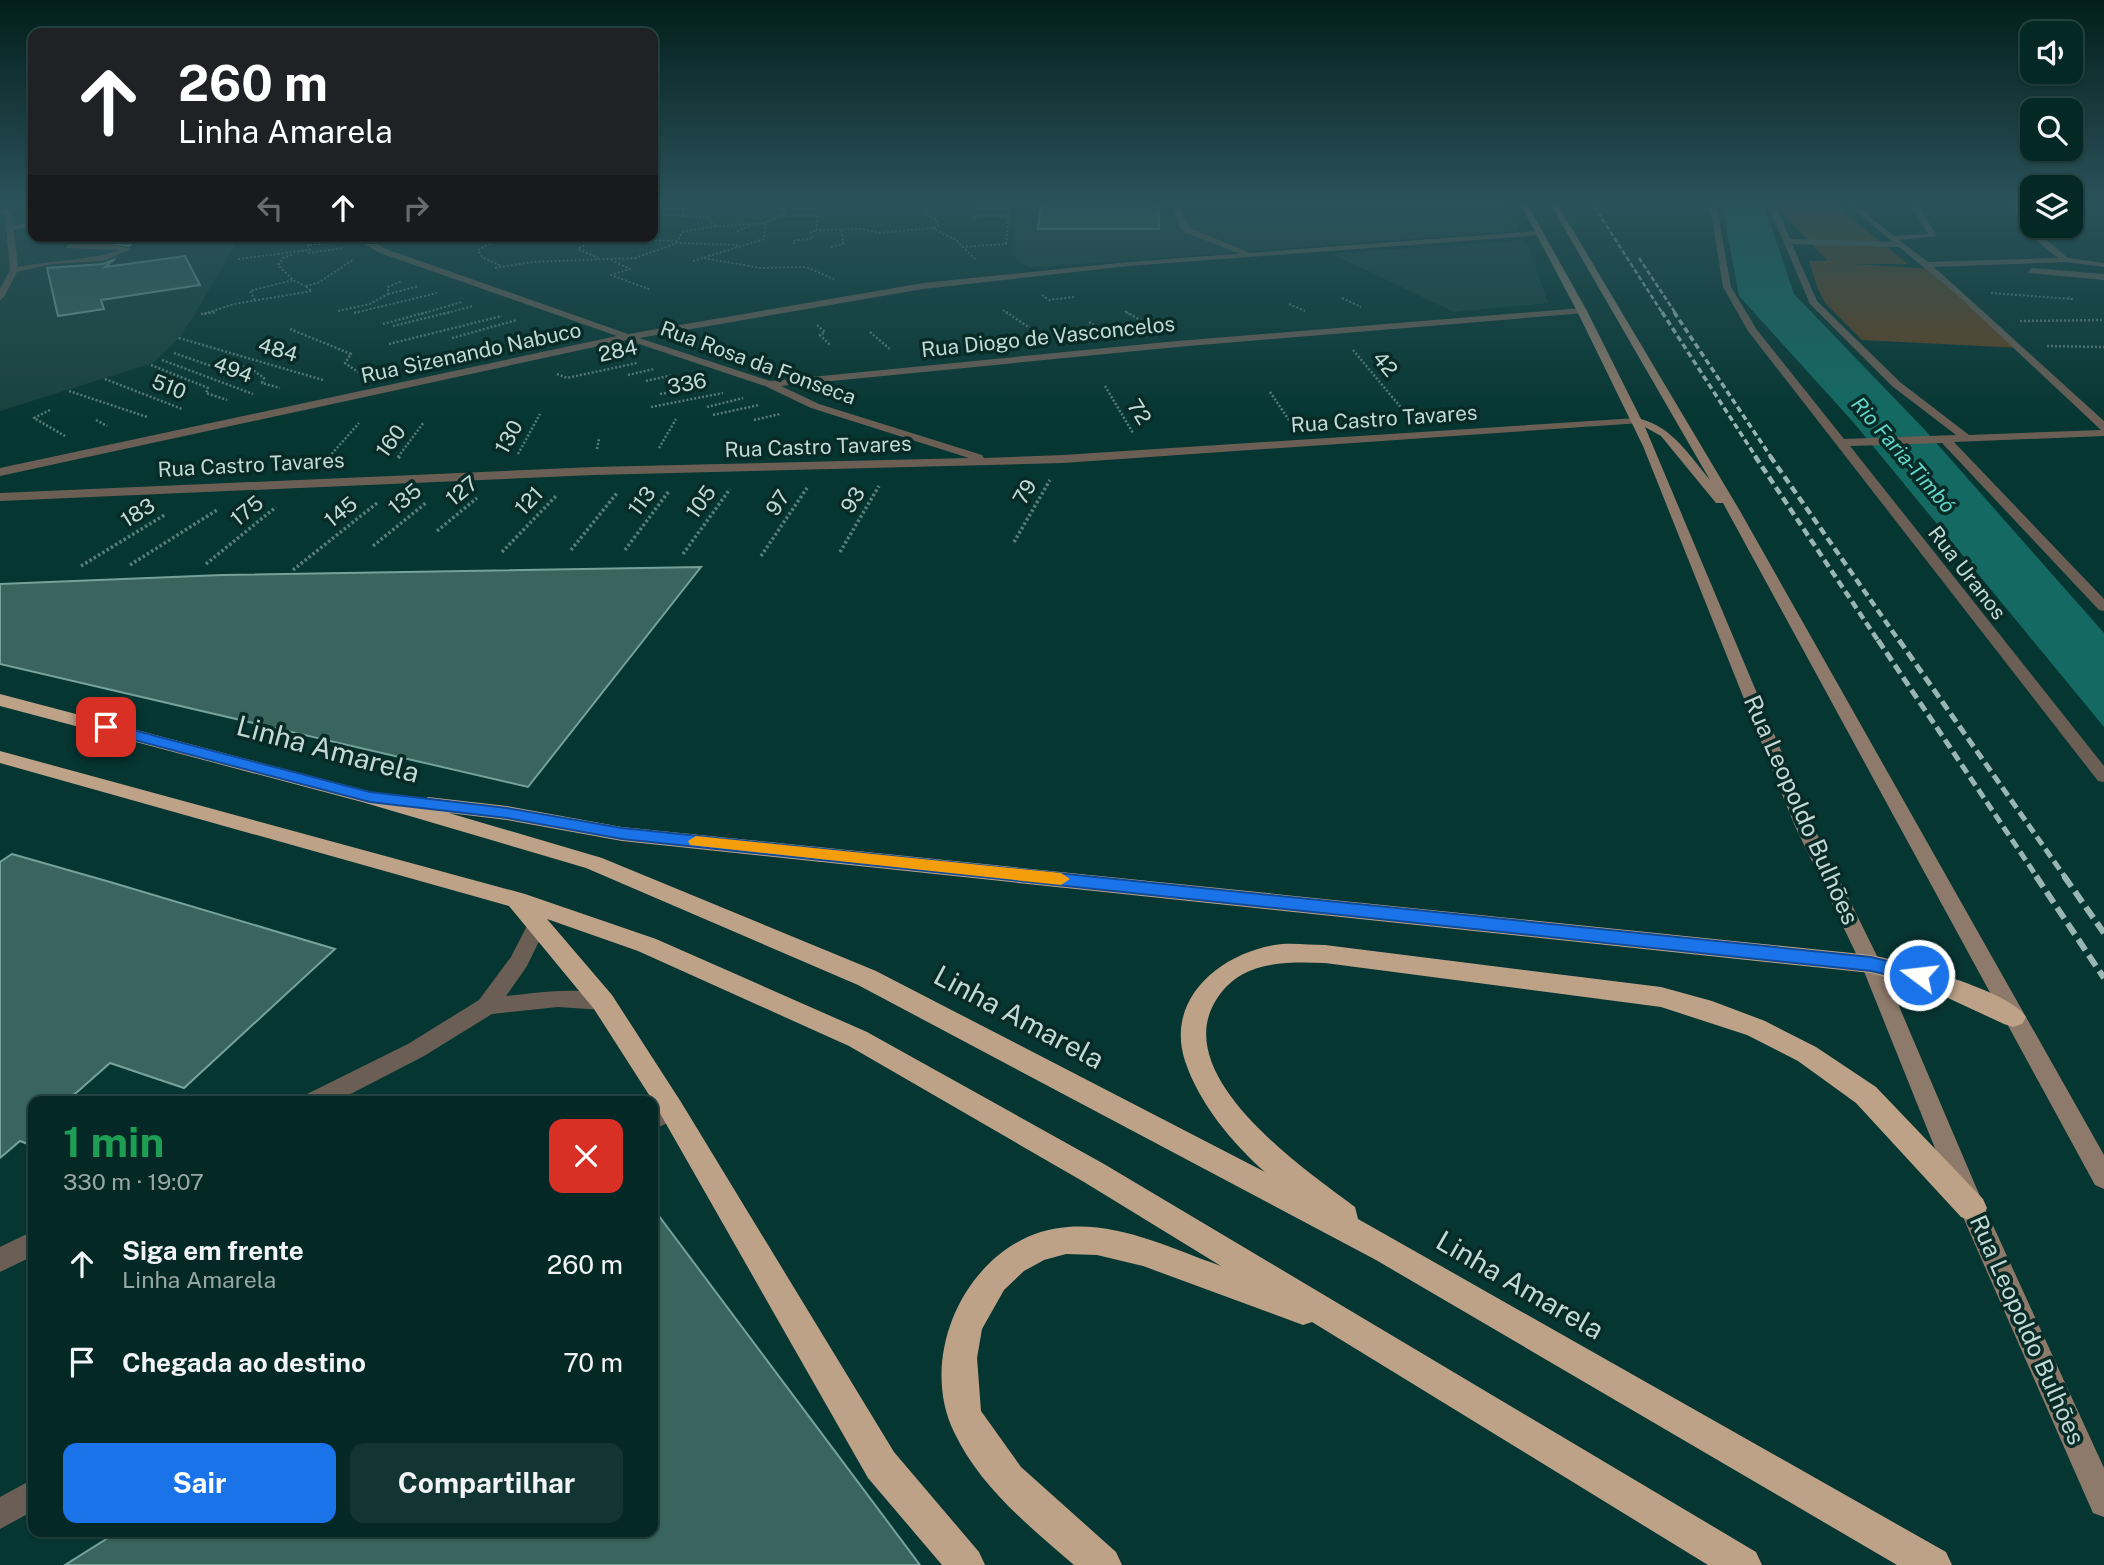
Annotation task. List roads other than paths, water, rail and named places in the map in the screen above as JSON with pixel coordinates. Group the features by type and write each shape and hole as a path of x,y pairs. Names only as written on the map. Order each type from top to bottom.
{"highway":[{"name":"Linha Amarela","path":"0,700 370,797 593,863 867,978 1387,1250 1436,1281 1933,1565"},
{"path":"0,757 517,900 647,945 858,1039 1094,1173 1743,1565"},
{"path":"370,797 507,813 622,834 1871,964 1902,969 1935,981 2013,1017"},
{"path":"517,900 603,1002 652,1096"},
{"path":"1387,1250 1295,1178 1235,1122 1198,1060 1193,1028 1200,1002 1215,980 1247,961 1282,953 1325,954 1661,998 1703,1008 1756,1028 1807,1054 1866,1095 1972,1208"},
{"path":"662,1115 881,1465 966,1565"},
{"path":"1103,1565 1012,1486 965,1418 958,1365 967,1320 988,1285 1007,1262 1040,1245 1095,1241 1150,1255 1345,1324"}],"main road":[{"name":"Rua Leopoldo Bulhões","path":"1561,273 1637,421 1803,824 1871,964 1972,1208 2104,1502"},
{"path":"1594,273 1734,511 2104,1178"},
{"path":"1637,421 1654,426 1665,434 1701,480 1734,511"}],"street":[{"path":"0,297 12,273"},
{"name":"Rua Rosa da Fonseca","path":"447,273 769,384 794,397 990,460"},
{"name":"Rua Sizenando Nabuco","path":"0,472 627,337 862,296 1036,273"},
{"name":"Rua Uranos","path":"1725,273 1727,287 1753,331 2104,777"},
{"path":"1801,273 1813,302 1896,384 1965,437"},
{"path":"1935,273 1991,320 2104,427"},
{"path":"2060,273 2104,277"},
{"name":"Rua Diogo de Vasconcelos","path":"769,384 1582,311"},
{"name":"Rua Castro Tavares","path":"0,498 506,474 684,471 1063,458 1637,421"},
{"path":"1840,443 2104,433"},
{"path":"1939,438 2104,607"},
{"path":"325,1096 416,1050 487,1006 520,961 537,925"},
{"path":"487,1006 558,999 603,1002"},
{"path":"0,1260 28,1246"},
{"path":"0,1514 28,1497"}],"water":[{"name":"Rio Faria-Timbó","path":"1735,273 1787,273 1794,294 1924,429 2104,633 2104,727 1854,423 1739,296"}],"railway":[{"path":"1637,273 1663,314"},
{"path":"1649,273 1676,314"},
{"path":"1662,312 1756,457"},
{"path":"1674,312 1771,457"},
{"path":"1755,456 1879,642"},
{"path":"1770,456 1900,642"},
{"path":"1878,640 2037,877"},
{"path":"1899,640 2065,877"},
{"path":"2036,876 2104,978"},
{"path":"2064,876 2104,933"}]}
